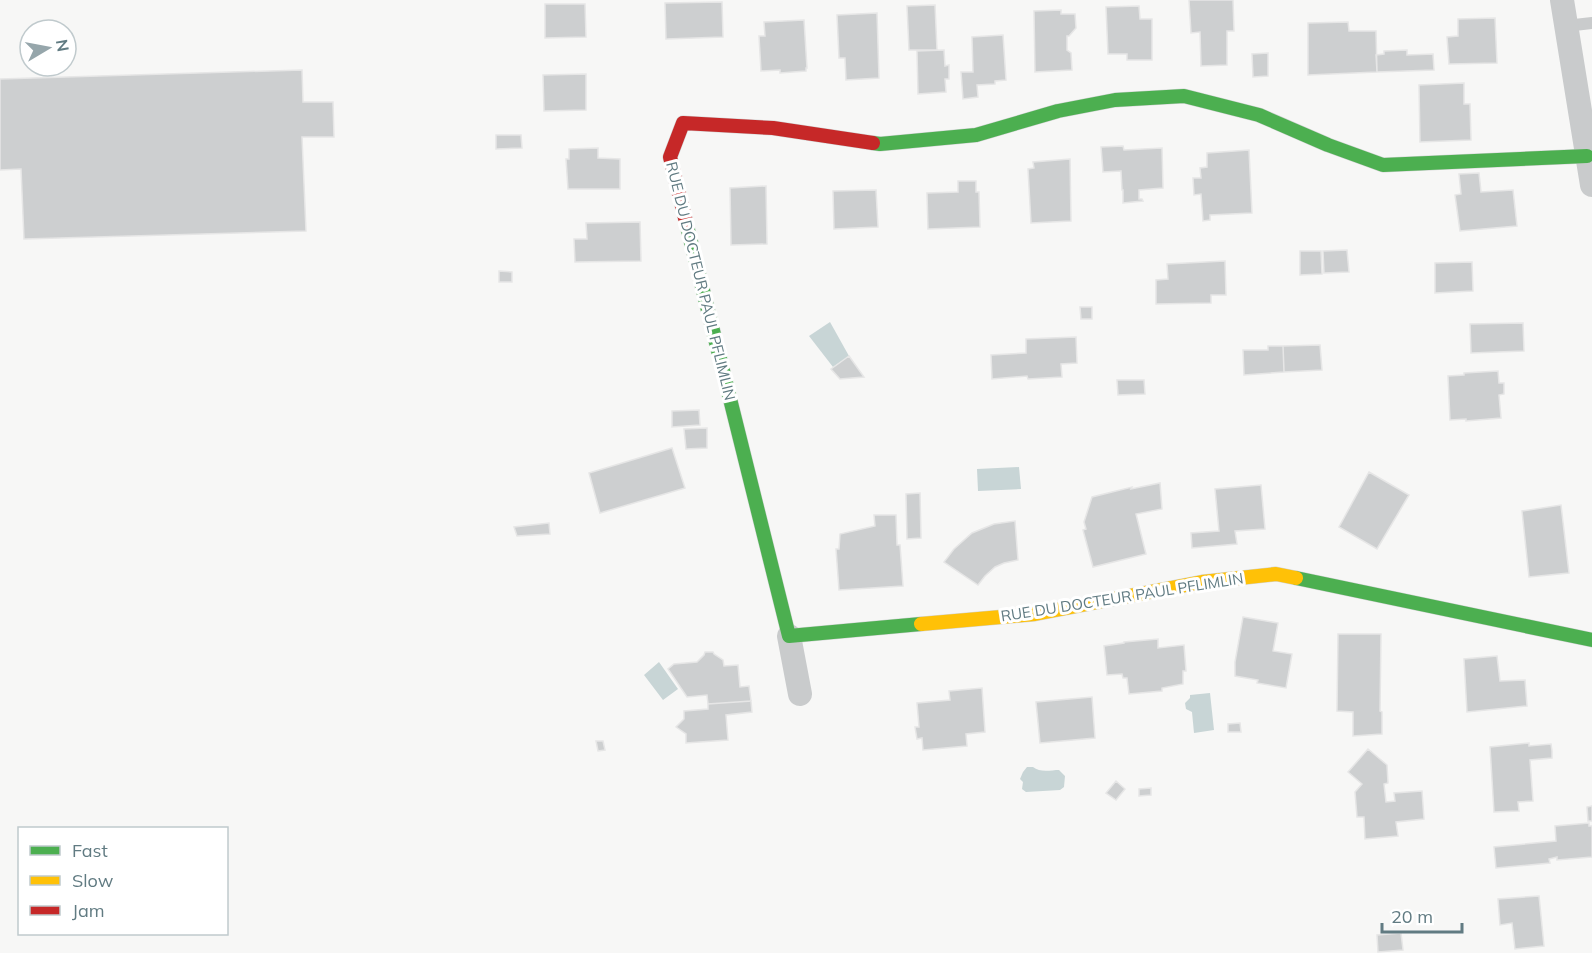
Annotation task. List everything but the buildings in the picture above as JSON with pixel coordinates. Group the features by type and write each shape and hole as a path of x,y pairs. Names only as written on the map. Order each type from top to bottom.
{"street":[{"path":"1562,0 1592,185"},
{"name":"RUE DU DOCTEUR PAUL PFLIMLIN","path":"800,694 789,636 670,157 683,123 773,128 880,144 976,135 1058,111 1115,100 1184,96 1259,115 1328,145 1383,165 1587,156"},
{"name":"RUE DU DOCTEUR PAUL PFLIMLIN","path":"789,636 1035,614 1202,582 1276,574 1592,640"}],"lane":[{"path":"1566,26 1592,23"}],"shaded area":[{"path":"830,322 849,356 833,367 809,336"},
{"path":"1019,467 1021,489 978,491 977,469"},
{"path":"659,662 678,689 663,700 644,675"},
{"path":"1210,693 1214,730 1194,733 1192,712 1186,709 1185,703 1190,695"},
{"path":"1027,767 1042,771 1059,770 1065,776 1064,787 1060,790 1026,792 1022,789 1023,782 1020,779"}],"traffic: fast":[{"path":"873,143 976,135 1058,111 1115,100 1184,96 1259,115 1328,145 1383,165 1587,156"},
{"path":"687,226 789,636 921,624"},
{"path":"1296,578 1592,640"}],"traffic: slow":[{"path":"921,624 1035,614 1202,582 1276,574 1296,578"}],"traffic: jam":[{"path":"687,226 670,157 683,123 773,128 873,143"}]}
